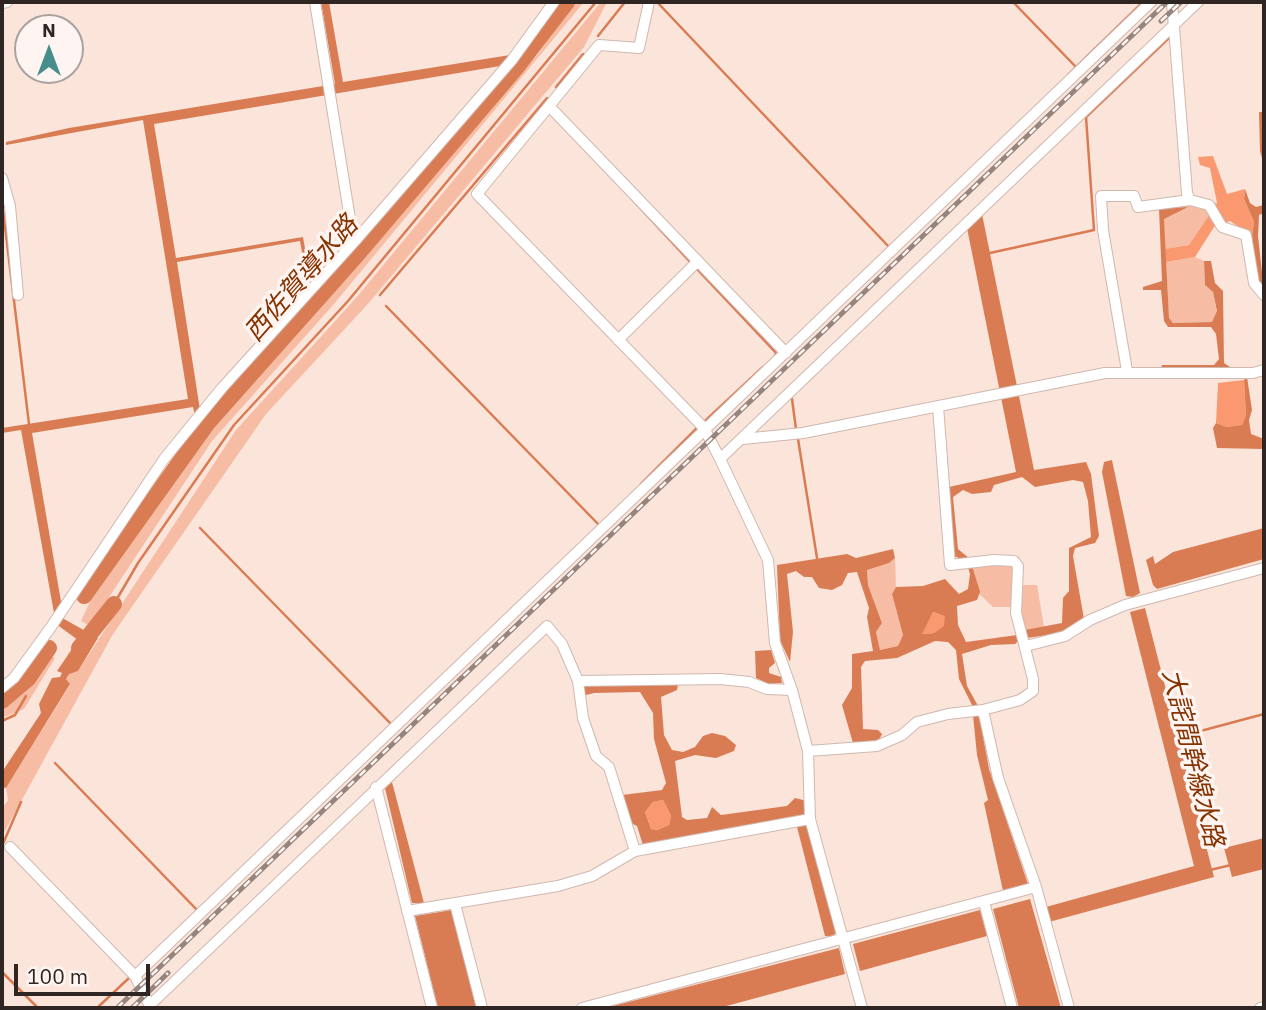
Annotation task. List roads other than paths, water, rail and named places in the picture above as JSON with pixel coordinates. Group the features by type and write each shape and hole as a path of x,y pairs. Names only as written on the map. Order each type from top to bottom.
{"street":[{"path":"314,2 356,240"},
{"path":"2,688 14,678 67,605 164,459 222,388 356,240 512,60 554,2"},
{"path":"649,2 639,48 599,45 477,194 704,428 768,560 775,643 792,690 808,751 810,819 862,1008"},
{"path":"135,976 1151,2"},
{"path":"1172,2 1190,200"},
{"path":"720,459 1198,2"},
{"path":"550,107 786,353"},
{"path":"2,178 10,206 18,295"},
{"path":"1127,371 1103,230 1101,196 1134,196 1138,207 1190,200 1209,205 1222,227 1245,235 1254,283 1264,295"},
{"path":"618,340 698,261"},
{"path":"743,439 803,433 1127,371 1253,373 1264,370"},
{"path":"808,751 877,746 902,735 917,722 948,714 983,710 1020,700 1033,691 1026,646 1016,613 1018,566 1014,561 950,565 938,406"},
{"path":"1026,646 1065,636 1090,620 1137,602 1264,568"},
{"path":"10,847 135,976 150,1007 547,625 562,644 579,689 583,718 596,756 609,767 635,851"},
{"path":"579,689 720,679 748,682 767,689 792,690"},
{"path":"983,710 998,778 1036,887 1069,1008"},
{"path":"376,788 416,910 432,1008"},
{"path":"416,910 558,886 592,876 635,851 810,819"},
{"path":"582,1008 1036,887"},
{"path":"984,902 1012,1008"},
{"path":"455,904 482,1008"}],"waterway":[{"name":"西佐賀導水路","path":"84,596 207,424 357,255 517,67 567,2"},
{"path":"114,604 138,563 234,425 348,301 596,2"},
{"path":"598,36 625,2"},
{"path":"657,2 889,247"},
{"path":"1013,2 1076,67"},
{"path":"1068,75 1143,2"},
{"path":"990,253 1094,230 1086,117 1171,36"},
{"path":"556,87 583,54"},
{"path":"380,295 547,98"},
{"path":"630,197 692,264"},
{"path":"2,202 29,424"},
{"path":"697,269 777,354 775,355"},
{"path":"386,306 599,525"},
{"path":"706,420 763,367"},
{"path":"792,399 796,429"},
{"path":"641,484 696,429"},
{"path":"798,439 817,558"},
{"path":"200,528 391,724"},
{"path":"79,648 114,604"},
{"name":"西佐賀導水路","path":"2,701 28,679 49,648"},
{"path":"2,721 15,715 26,696"},
{"name":"大詫間幹線水路","path":"1193,733 1264,714"},
{"path":"55,763 198,911"},
{"path":"2,846 21,802"},
{"path":"1210,870 1231,865"},
{"path":"2,972 38,1008"},
{"path":"97,1008 129,978"}],"railway":[{"path":"117,1008 1167,2"},
{"path":"1161,21 1181,2"},
{"path":"132,1008 168,973"}]}
